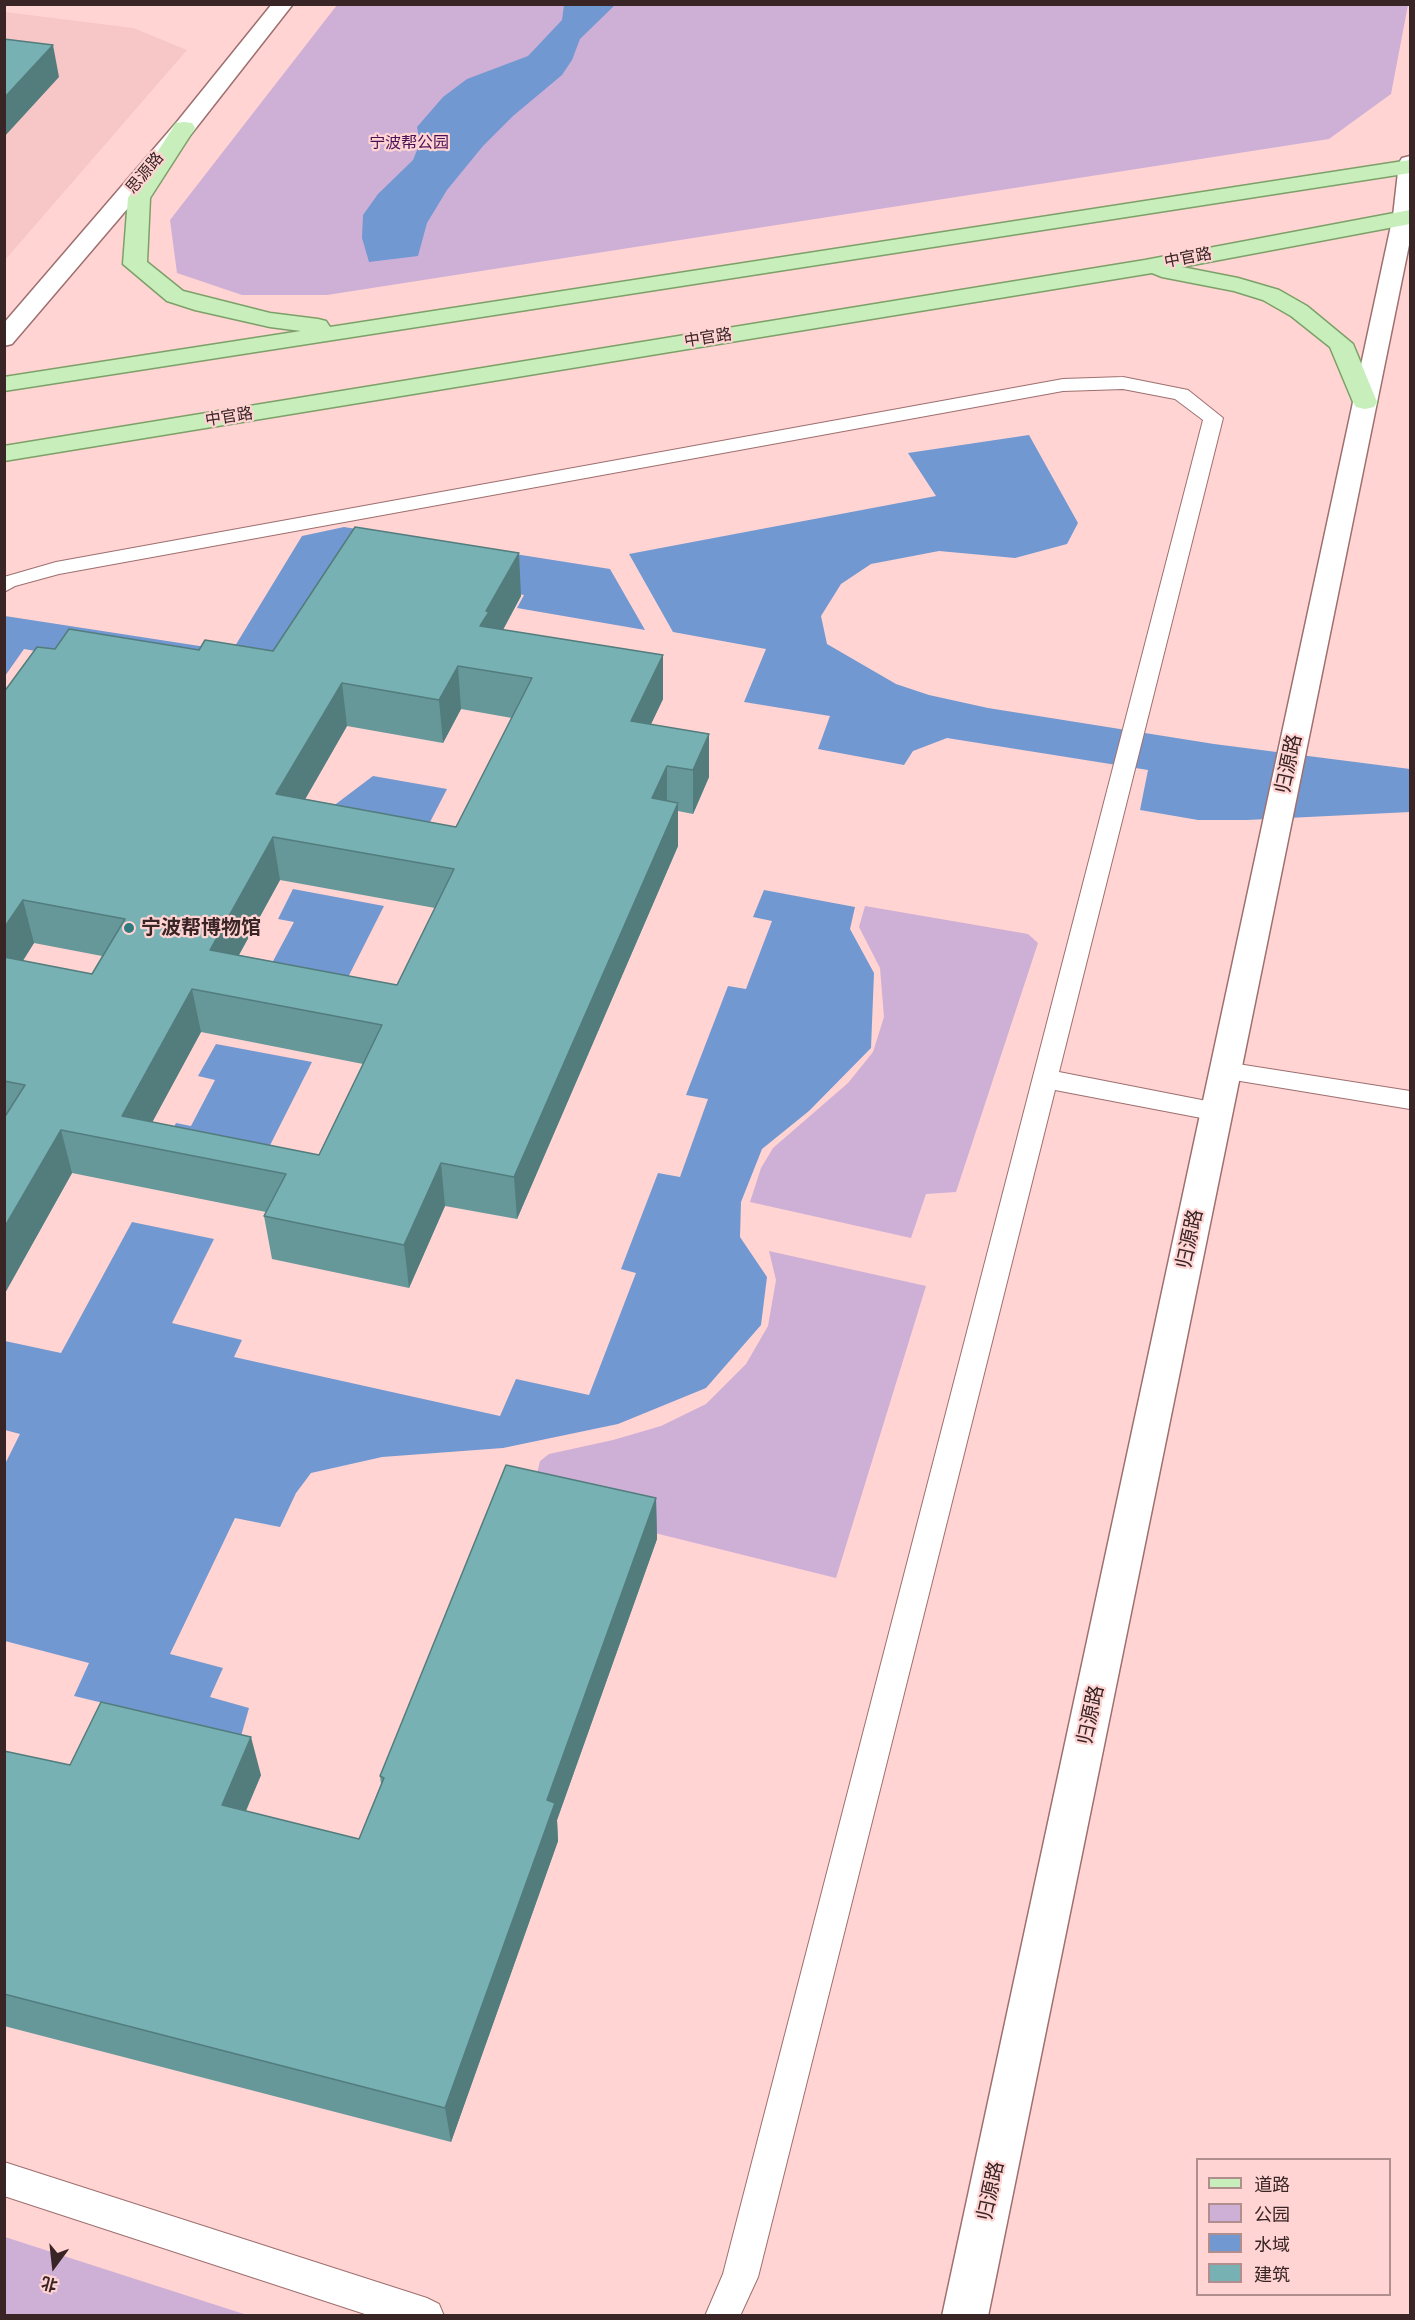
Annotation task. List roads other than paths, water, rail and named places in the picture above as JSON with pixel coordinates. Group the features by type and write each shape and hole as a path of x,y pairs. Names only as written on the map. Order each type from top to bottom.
{"main road":[{"path":"184,128 139,198 135,264 175,296 203,305 270,320 352,331"},
{"path":"4,384 1410,165"},
{"name":"中官路","path":"4,454 1145,267 1407,216"},
{"path":"1145,267 1238,285 1271,296 1299,311 1341,344 1365,402"}],"street":[{"name":"思源路","path":"4,339 184,128 283,4"},
{"name":"归源路","path":"965,2316 1365,402 1407,216 1410,165"}],"lane":[{"path":"4,586 56,568 1063,385 1123,382 1181,394 1214,418 740,2277 722,2316"},
{"path":"1225,1071 1410,1100"},
{"path":"1046,1080 1217,1112"},
{"path":"4,2179 427,2316"}],"water":[{"path":"564,5 615,5 580,39 572,60 562,75 513,116 483,146 447,190 427,223 418,256 369,262 362,238 363,215 378,194 413,160 420,143 417,127 443,97 467,79 528,56 562,20"},
{"path":"1029,435 1078,523 1067,544 1015,558 939,551 871,564 841,584 821,616 827,644 896,684 929,695 988,708 1214,744 1410,769 1410,812 1247,820 1198,820 1140,810 1148,770 947,738 913,751 904,765 818,749 830,716 744,702 766,649 673,632 629,554 936,496 908,453"},
{"path":"344,527 610,569 645,630 517,608 524,595 358,567 279,693 24,649 5,676 5,616 232,651 302,536"},
{"path":"373,776 447,789 412,857 320,816"},
{"path":"293,889 384,906 331,1011 272,963 294,922 278,919"},
{"path":"764,890 855,907 850,929 874,973 871,1048 809,1111 762,1149 741,1202 740,1237 767,1277 761,1325 706,1388 618,1424 503,1448 382,1457 311,1473 296,1493 280,1527 235,1518 170,1654 223,1668 210,1697 249,1708 241,1736 74,1696 89,1663 5,1641 5,1464 20,1434 5,1430 5,1341 61,1353 132,1222 214,1239 172,1323 242,1340 234,1357 500,1416 516,1379 589,1395 636,1273 621,1269 658,1173 680,1177 708,1099 686,1095 728,986 746,989 772,921 753,917"},
{"path":"216,1044 312,1062 253,1179 156,1159 176,1123 191,1126 215,1080 198,1076"}],"place":[{"name":"宁波帮博物馆","path":"129,928"}],"park label":[{"name":"宁波帮公园","path":"409,143"}]}
